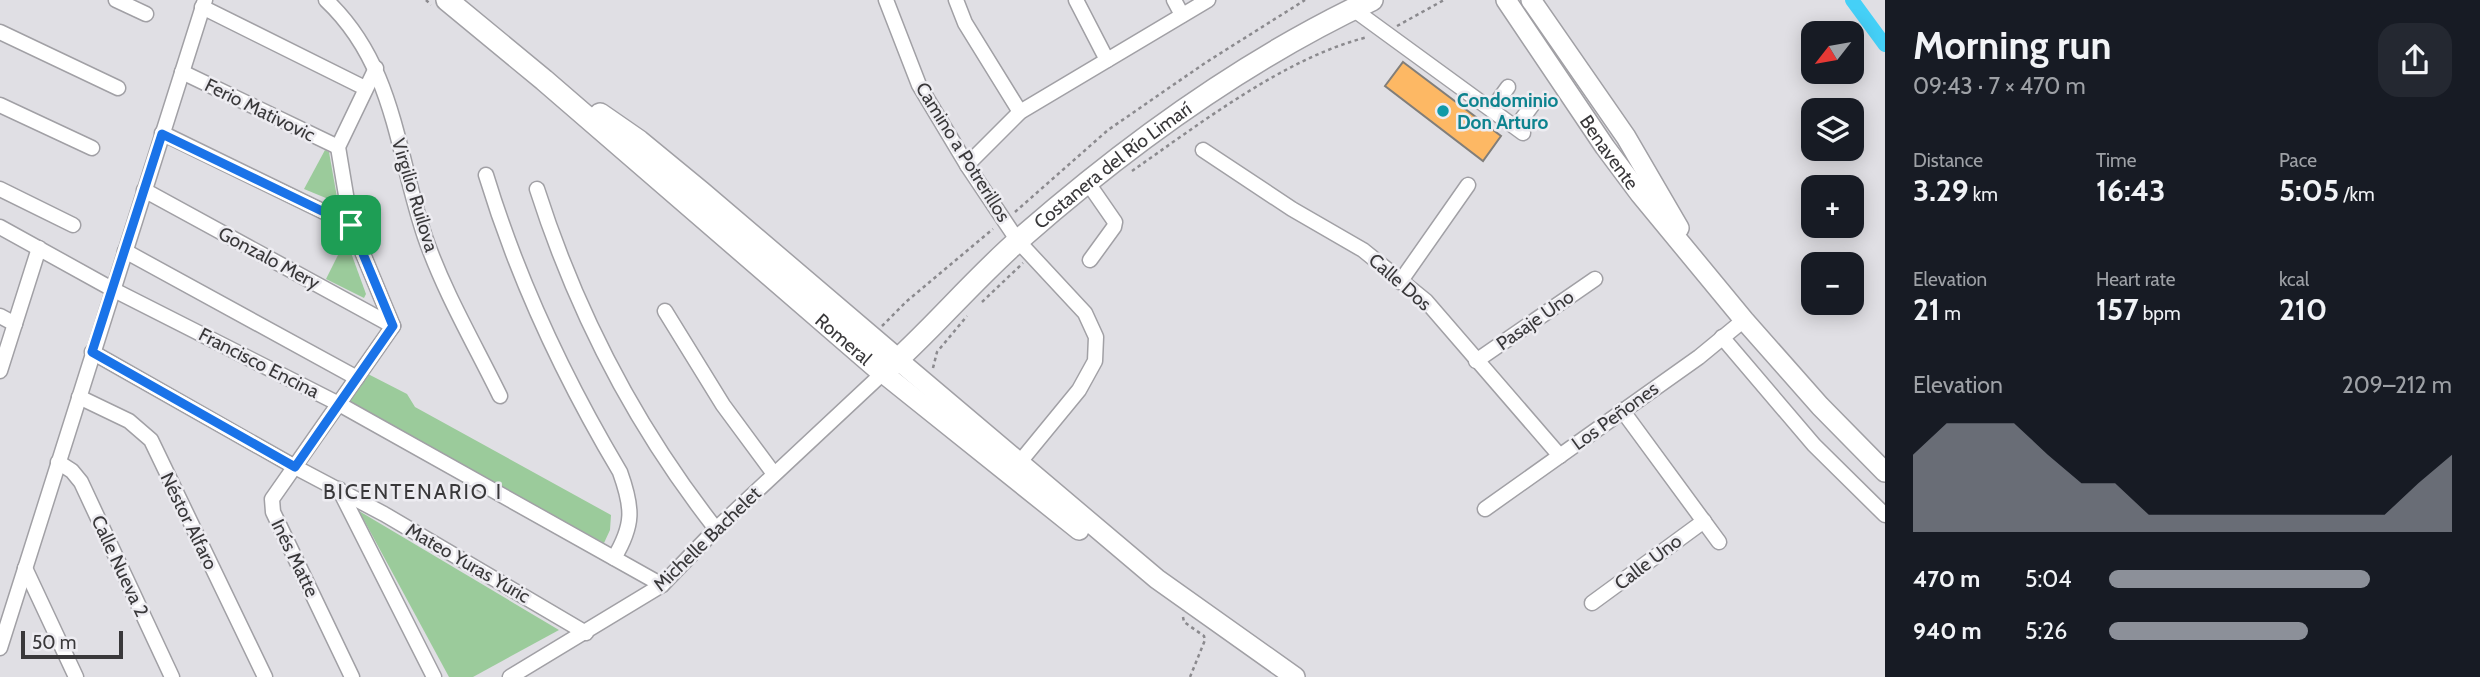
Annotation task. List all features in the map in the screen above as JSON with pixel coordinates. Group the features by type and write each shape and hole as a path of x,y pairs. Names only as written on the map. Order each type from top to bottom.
{"highway":[{"name":"Romeral","path":"442,4 544,80 890,366"},
{"name":"Costanera del Río Limarí","path":"890,366 1025,248 1088,183 1154,132 1232,78 1362,5"},
{"name":"Romeral","path":"544,80 639,141 871,337 890,366"}],"main road":[{"name":"Benavente","path":"1506,0 1605,147 1647,203 1820,406 1885,472"},
{"name":"Benavente","path":"1531,0 1638,156 1698,263"},
{"name":"Romeral","path":"890,366 1019,463 1157,579"},
{"name":"Romeral","path":"890,366 1093,541 1157,579 1295,677"}],"street":[{"path":"116,0 146,14"},
{"name":"Virgilio Ruilova","path":"326,0 356,34 376,68 385,89 407,179 426,238 445,287 500,396"},
{"name":"Camino a Potrerillos","path":"886,0 919,85 967,165 1025,248 1090,321 1096,337 1097,352 1092,369 1079,390 1019,463"},
{"path":"956,0 965,23 1020,112"},
{"path":"1076,0 1108,60"},
{"path":"1174,0 1182,15"},
{"path":"967,165 1020,112 1208,0"},
{"path":"0,648 203,4 365,88"},
{"path":"1362,5 1386,33 1520,130 1533,104"},
{"path":"0,32 118,88"},
{"path":"376,68 338,147 351,225 393,326"},
{"name":"Ferio Mativovic","path":"182,72 338,147"},
{"path":"1492,109 1508,87"},
{"path":"0,105 92,148"},
{"path":"162,134 351,225"},
{"name":"Calle Dos","path":"1203,150 1292,209 1363,250 1426,301 1560,456"},
{"path":"486,174 509,245 544,330 626,488 631,508 629,526 614,558"},
{"path":"1088,183 1115,222 1090,260"},
{"path":"1400,282 1468,185"},
{"path":"0,189 73,225"},
{"path":"537,189 566,273 603,354 646,432 716,529"},
{"name":"Gonzalo Mery","path":"144,190 393,326"},
{"name":"Francisco Encina","path":"0,227 112,289 339,404 662,585"},
{"path":"0,372 39,248"},
{"name":"Francisco Encina","path":"125,251 357,378"},
{"name":"Pasaje Uno","path":"1476,361 1595,279"},
{"path":"665,311 723,405 774,474"},
{"path":"0,316 15,324"},
{"name":"Los Peñones","path":"1485,509 1699,357 1744,320"},
{"name":"Inés Matte","path":"352,677 272,512 272,499 393,326"},
{"path":"1722,337 1814,445 1885,515"},
{"name":"Mateo Yuras Yuric","path":"92,352 295,467 339,489 586,632"},
{"name":"Michelle Bachelet","path":"510,677 662,585 716,529 890,366"},
{"name":"Néstor Alfaro","path":"79,397 129,421 150,440 265,677"},
{"path":"1622,410 1719,542"},
{"name":"Calle Nueva 2","path":"58,462 72,471 84,488 172,677"},
{"path":"339,489 434,677"},
{"name":"Calle Uno","path":"1592,603 1704,521"},
{"path":"25,568 76,677"}],"path":[{"path":"426,0 442,4"},
{"path":"871,337 907,301 1006,220 1108,130 1205,63 1305,0"},
{"path":"1128,174 1227,106 1301,62 1342,43 1386,33 1444,0"},
{"path":"975,308 1025,248"},
{"path":"933,369 937,352 968,316"},
{"path":"1188,601 1184,622 1205,640 1190,677"}],"green space":[{"path":"325,150 329,152 338,203 304,189"},
{"path":"346,239 366,294 364,298 326,279"},
{"path":"368,374 407,394 415,407 611,515 610,530 604,543 348,404"},
{"path":"359,511 559,630 473,677 449,677"}],"building":[{"name":"Condominio Don Arturo","path":"1403,62 1501,136 1483,161 1385,86"}],"waterway":[{"path":"1852,0 1885,45"}],"place":[{"name":"Condominio Don Arturo","path":"1443,111"}],"district":[{"name":"BICENTENARIO I","path":"413,491"}],"route":[{"path":"162,134 351,225 393,326 295,467 92,352 162,134"}]}
